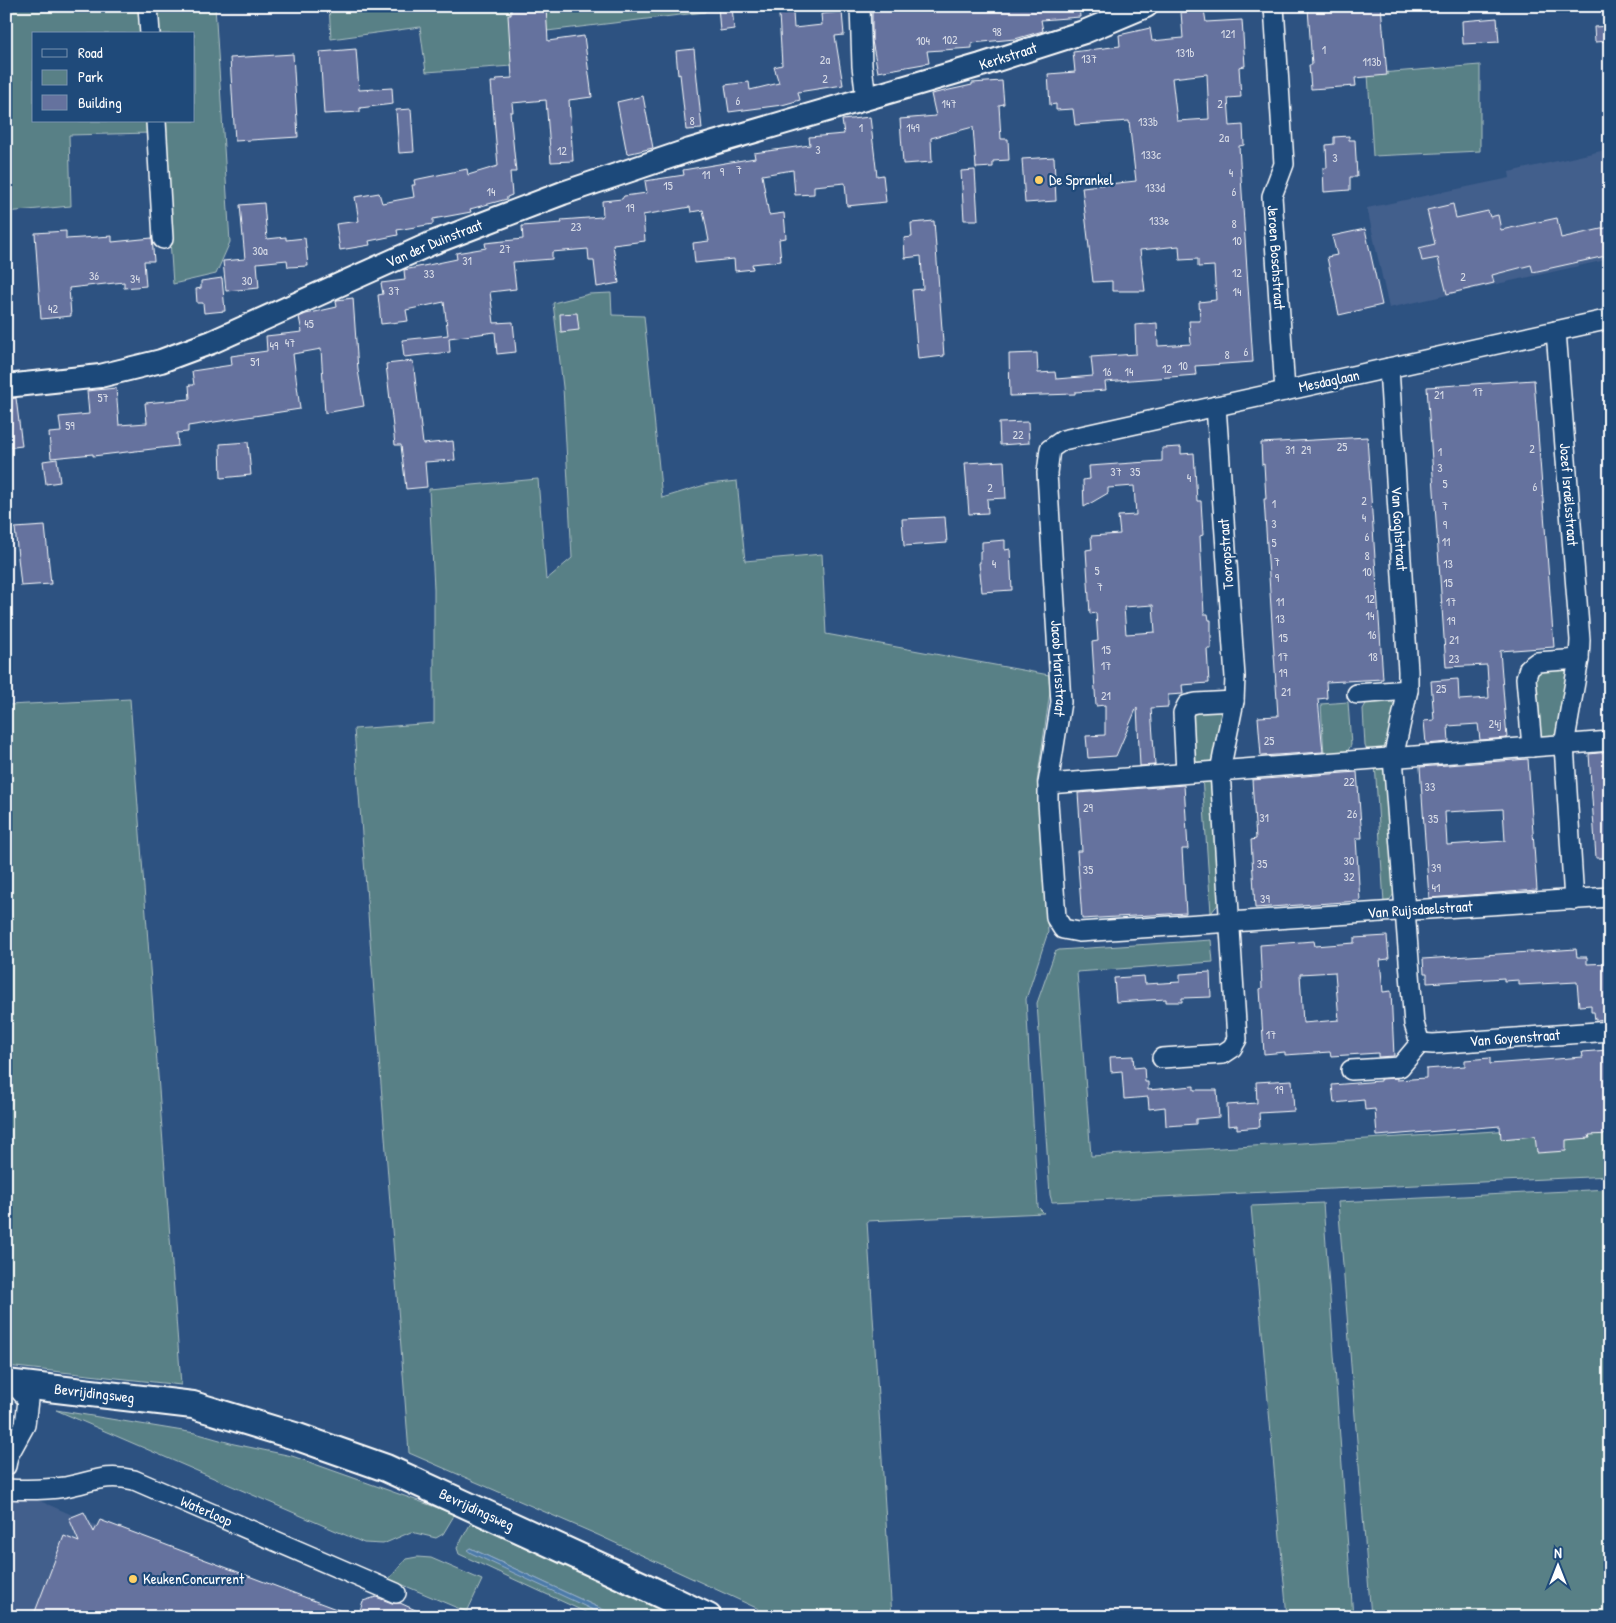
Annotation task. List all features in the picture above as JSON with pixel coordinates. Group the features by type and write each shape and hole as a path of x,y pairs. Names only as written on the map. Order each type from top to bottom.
{"main road":[{"name":"Bevrijdingsweg","path":"12,1391 207,1419 239,1420 298,1437 386,1468 708,1617"}],"street":[{"path":"148,6 150,32"},
{"path":"860,6 862,66 866,99"},
{"name":"Kerkstraat","path":"866,99 1084,32 1146,6"},
{"name":"Jeroen Boschstraat","path":"1274,6 1284,164 1272,196 1284,391"},
{"name":"Van der Duinstraat","path":"6,386 100,376 161,361 212,342 430,244 553,196 690,150 866,99"},
{"path":"156,122 164,239"},
{"name":"Mesdaglaan","path":"1050,449 1063,440 1610,319"},
{"name":"Jozef Israëlsstraat","path":"1556,331 1579,630 1579,659 1564,745 1574,900"},
{"name":"Van Goghstraat","path":"1389,368 1408,671 1408,690 1393,758 1404,911"},
{"name":"Tooropstraat","path":"1216,406 1235,677 1234,701 1220,771 1230,922"},
{"name":"Jacob Marisstraat","path":"1050,449 1047,473 1061,702 1048,784 1056,918"},
{"path":"1532,747 1526,678 1529,668 1537,662 1579,659"},
{"path":"1357,694 1408,690"},
{"path":"1186,773 1183,713 1187,705 1234,701"},
{"path":"1048,784 1610,741"},
{"name":"Van Ruijsdaelstraat","path":"1056,918 1062,929 1078,932 1610,897"},
{"path":"1351,1070 1400,1067 1420,1043 1414,1024 1404,911"},
{"path":"1162,1058 1223,1054 1232,1048 1237,1039 1230,922"},
{"name":"Van Goyenstraat","path":"1420,1043 1433,1044 1610,1031"},
{"path":"7,1458 25,1424 12,1391"},
{"name":"Waterloop","path":"6,1489 40,1490 66,1487 107,1477 121,1477 134,1480 396,1593"}],"shaded area":[{"path":"1610,149 1610,259 1389,308 1367,208 1510,178 1509,172"},
{"path":"6,1488 247,1591 334,1617 6,1617"},
{"path":"470,1548 619,1617 608,1617 471,1553 467,1550"}],"green space":[{"path":"6,6 142,6 144,32 32,32 32,122 150,122 151,133 69,135 71,206 6,212"},
{"path":"154,6 215,6 230,242 216,274 173,284 162,122 195,122 195,32 156,32"},
{"path":"329,6 510,6 512,66 426,72 420,27 331,39"},
{"path":"545,6 705,6 705,12 547,31"},
{"path":"1480,65 1480,151 1373,156 1368,74"},
{"path":"611,293 612,315 644,316 662,498 708,484 737,481 745,561 822,554 826,634 1049,675 1050,692 1037,782 1048,932 1026,999 1038,1207 1044,1213 867,1221 892,1617 776,1617 598,1535 409,1453 354,729 434,723 434,589 429,489 538,479 546,580 572,558 563,387 553,303 589,294"},
{"path":"1563,668 1568,674 1556,738 1539,737 1534,676 1539,669"},
{"path":"6,687 8,705 130,699 181,1385 6,1366"},
{"path":"1391,700 1396,708 1385,751 1368,752 1365,746 1363,709 1367,702"},
{"path":"1348,702 1351,745 1346,754 1324,755 1321,704"},
{"path":"1219,710 1222,714 1213,764 1202,768 1194,763 1192,714 1195,711"},
{"path":"1375,763 1384,767 1387,772 1395,892 1389,901 1384,903"},
{"path":"1202,776 1213,781 1220,902 1211,913"},
{"path":"1211,940 1213,962 1077,972 1091,1156 1610,1124 1610,1176 1052,1202 1037,1003 1055,952 1059,950"},
{"path":"1610,1189 1610,1617 1371,1617 1338,1202"},
{"path":"1323,1203 1353,1617 1287,1617 1251,1206"},
{"path":"56,1410 195,1433 234,1444 292,1456 455,1514 443,1534 436,1538 411,1532 383,1544 364,1543"},
{"path":"472,1521 682,1617 619,1617 470,1548 468,1550 608,1617 596,1617 459,1554 457,1548"},
{"path":"417,1557 431,1558 482,1580 467,1612 389,1579 406,1559"}],"building":[{"path":"511,6 546,7 548,41 584,36 592,97 569,100 573,161 551,162 546,100 512,103 513,112 510,112 516,172 510,172 512,195 507,197 507,199 470,209 471,212 433,219 433,224 397,230 398,235 369,241 370,245 340,250 336,224 359,221 355,197 379,193 382,203 414,197 412,185 415,185 414,180 467,169 468,175 498,166 491,82 497,82 496,79 512,78 508,15 511,15"},
{"path":"718,6 732,6 734,29 720,31"},
{"path":"872,6 1079,6 1080,17 1041,20 1043,31 1015,39 972,43 972,48 927,51 929,63 878,72 872,41"},
{"path":"1381,6 1387,75 1355,78 1356,86 1311,89 1309,65 1312,65 1308,8"},
{"path":"1204,10 1206,22 1242,20 1245,66 1239,67 1241,97 1228,98 1230,126 1243,125 1244,145 1239,146 1253,362 1195,366 1196,375 1105,382 1106,390 1075,392 1075,394 1010,396 1009,354 1037,353 1038,373 1055,372 1056,379 1093,376 1091,357 1136,354 1135,325 1157,323 1158,346 1191,344 1189,321 1200,321 1199,302 1216,300 1214,266 1198,267 1198,259 1180,260 1179,246 1140,250 1145,291 1112,291 1112,281 1093,282 1082,187 1136,181 1129,121 1075,125 1073,109 1056,110 1056,104 1050,105 1048,74 1075,72 1073,52 1120,46 1119,35 1150,28 1152,41 1183,38 1181,12","holes":["1207,74 1209,119 1177,121 1172,78"]},
{"path":"842,12 844,35 835,36 843,85 798,92 800,100 782,105 729,112 725,85 749,82 750,90 779,83 774,67 782,65 779,14 793,13 794,28 822,25 821,14"},
{"path":"1497,18 1499,42 1463,44 1462,21"},
{"path":"1610,26 1610,41 1595,42 1594,27"},
{"path":"356,49 359,90 392,88 393,104 360,108 360,112 324,114 320,52"},
{"path":"694,49 702,129 686,130 676,51"},
{"path":"293,54 298,137 235,141 230,58"},
{"path":"1002,81 1004,104 999,105 1001,139 1008,139 1009,160 993,161 993,167 976,168 973,127 931,138 932,162 903,164 900,119 936,116 931,94 972,85 972,83"},
{"path":"643,96 653,148 627,154 617,102"},
{"path":"411,109 414,152 399,153 396,110"},
{"path":"870,117 877,176 883,175 886,202 847,206 845,183 814,186 814,194 795,195 793,170 762,175 769,215 784,213 786,238 779,239 781,261 752,264 753,269 735,271 734,259 695,263 693,243 709,241 703,210 691,212 690,207 643,215 645,241 613,245 619,283 597,287 594,261 589,261 588,249 552,252 552,259 513,262 516,289 490,292 494,323 513,322 516,352 497,354 495,332 449,338 450,352 404,357 402,340 448,335 444,302 406,310 408,321 381,324 378,295 383,294 381,283 405,280 404,270 457,259 456,253 486,248 485,243 523,239 522,226 562,223 561,220 601,217 603,216 602,201 622,199 624,196 647,193 645,181 684,175 683,170 755,158 754,153 810,145 809,137 844,134 842,120"},
{"path":"1349,136 1349,140 1355,140 1357,177 1350,177 1350,190 1324,192 1323,168 1327,168 1326,145 1334,144 1334,137"},
{"name":"De Sprankel","path":"1054,157 1056,201 1025,203 1022,159"},
{"path":"975,170 978,220 964,220 961,171"},
{"path":"264,203 267,239 305,238 308,266 288,267 287,260 257,263 259,288 226,291 223,261 245,259 240,205"},
{"path":"1453,204 1456,218 1488,211 1490,217 1498,215 1501,230 1557,218 1561,238 1610,227 1610,255 1533,272 1531,265 1492,275 1494,283 1447,294 1438,258 1422,261 1419,248 1435,244 1427,210"},
{"path":"934,221 944,356 918,359 912,290 923,289 921,256 905,258 904,238 912,237 911,223"},
{"path":"1365,229 1382,305 1339,315 1327,257 1337,255 1332,236"},
{"path":"66,231 66,239 112,236 112,242 152,238 154,261 144,261 146,286 124,288 124,282 69,288 71,316 41,319 35,233"},
{"path":"222,278 225,311 204,313 203,303 197,303 196,289 201,288 201,281"},
{"path":"353,298 358,370 364,406 325,413 321,349 293,354 300,409 188,426 188,432 177,433 178,446 93,456 93,454 51,458 49,433 61,432 59,417 89,414 87,391 116,388 119,425 147,423 145,403 190,399 189,385 194,385 192,371 232,365 231,356 267,351 266,336 302,332 299,317 337,307 337,300"},
{"path":"577,313 579,330 561,332 560,314"},
{"path":"413,361 423,444 453,441 455,460 425,462 427,487 406,489 401,445 395,445 386,364"},
{"path":"1534,380 1554,647 1500,651 1507,738 1480,740 1478,724 1448,726 1449,742 1426,744 1424,721 1434,720 1431,681 1458,679 1459,700 1489,698 1487,665 1446,667 1427,387"},
{"path":"16,398 22,446 6,448 6,399"},
{"path":"1028,422 1029,443 1000,445 999,423"},
{"path":"1367,437 1383,679 1326,682 1327,698 1318,699 1323,752 1261,756 1258,717 1278,716 1264,499 1266,499 1264,464 1262,465 1261,443"},
{"path":"248,442 251,475 221,478 220,444"},
{"path":"1181,447 1181,454 1194,453 1197,501 1201,501 1203,535 1200,536 1204,614 1208,614 1209,620 1211,620 1211,649 1207,649 1209,683 1182,685 1183,694 1168,695 1168,707 1151,708 1155,765 1140,766 1137,707 1116,756 1088,758 1086,736 1105,735 1105,705 1096,706 1092,642 1098,641 1096,613 1090,614 1086,550 1092,549 1091,536 1120,534 1118,516 1136,515 1134,486 1108,488 1108,493 1084,507 1083,480 1090,479 1089,466 1162,461 1162,448","holes":["1153,605 1155,632 1126,634 1124,607"]},
{"path":"57,459 60,482 46,484 43,461"},
{"path":"1004,461 1006,498 987,499 988,513 969,514 965,463"},
{"path":"945,517 947,543 904,546 902,519"},
{"path":"45,526 51,584 21,586 15,528"},
{"path":"1005,540 1005,550 1010,549 1012,590 982,592 979,563 982,542"},
{"path":"1608,752 1610,760 1610,858 1596,858 1589,754"},
{"path":"1528,759 1537,890 1429,898 1420,767","holes":["1503,809 1505,841 1447,845 1445,812"]},
{"path":"1357,772 1362,838 1356,838 1360,901 1255,908 1251,840 1256,839 1252,780"},
{"path":"1184,785 1188,849 1182,849 1186,913 1082,919 1077,851 1082,851 1078,793"},
{"path":"1387,936 1389,959 1380,960 1383,992 1391,991 1394,1056 1378,1057 1378,1053 1331,1056 1330,1052 1285,1055 1285,1052 1264,1054 1260,989 1262,988 1260,945 1314,941 1315,946 1354,943 1354,938","holes":["1335,972 1339,1020 1303,1023 1300,974"]},
{"path":"1576,949 1577,957 1587,957 1587,964 1610,963 1610,1019 1595,1020 1594,1012 1591,1012 1591,1005 1579,1006 1577,982 1519,985 1519,980 1504,981 1504,978 1427,983 1427,973 1424,973 1423,959"},
{"path":"1210,972 1211,997 1182,998 1182,1002 1166,1002 1166,999 1116,1002 1114,978 1144,976 1145,984 1180,982 1180,974"},
{"path":"1608,1050 1608,1061 1610,1061 1610,1134 1589,1135 1590,1138 1566,1140 1566,1151 1537,1153 1535,1136 1501,1139 1500,1126 1377,1136 1375,1109 1365,1110 1364,1100 1334,1103 1332,1085 1380,1081 1380,1079 1426,1078 1426,1069 1465,1066 1465,1060 1490,1058 1490,1064 1583,1057 1582,1052"},
{"path":"1133,1056 1134,1068 1144,1067 1145,1082 1148,1082 1148,1090 1194,1086 1194,1090 1217,1090 1219,1117 1196,1119 1196,1124 1166,1126 1165,1107 1149,1109 1148,1097 1124,1099 1122,1071 1111,1072 1110,1057"},
{"path":"1292,1080 1294,1111 1259,1113 1260,1127 1237,1129 1237,1125 1228,1126 1227,1105 1257,1103 1256,1082"},
{"path":"84,1512 94,1532 100,1520 352,1615 351,1617 33,1617 64,1536 79,1542 69,1518"},
{"path":"376,1597 392,1603 400,1603 431,1617 358,1617 363,1601"}],"place":[{"name":"De Sprankel","path":"1039,180"},
{"name":"KeukenConcurrent","path":"133,1579"}]}
